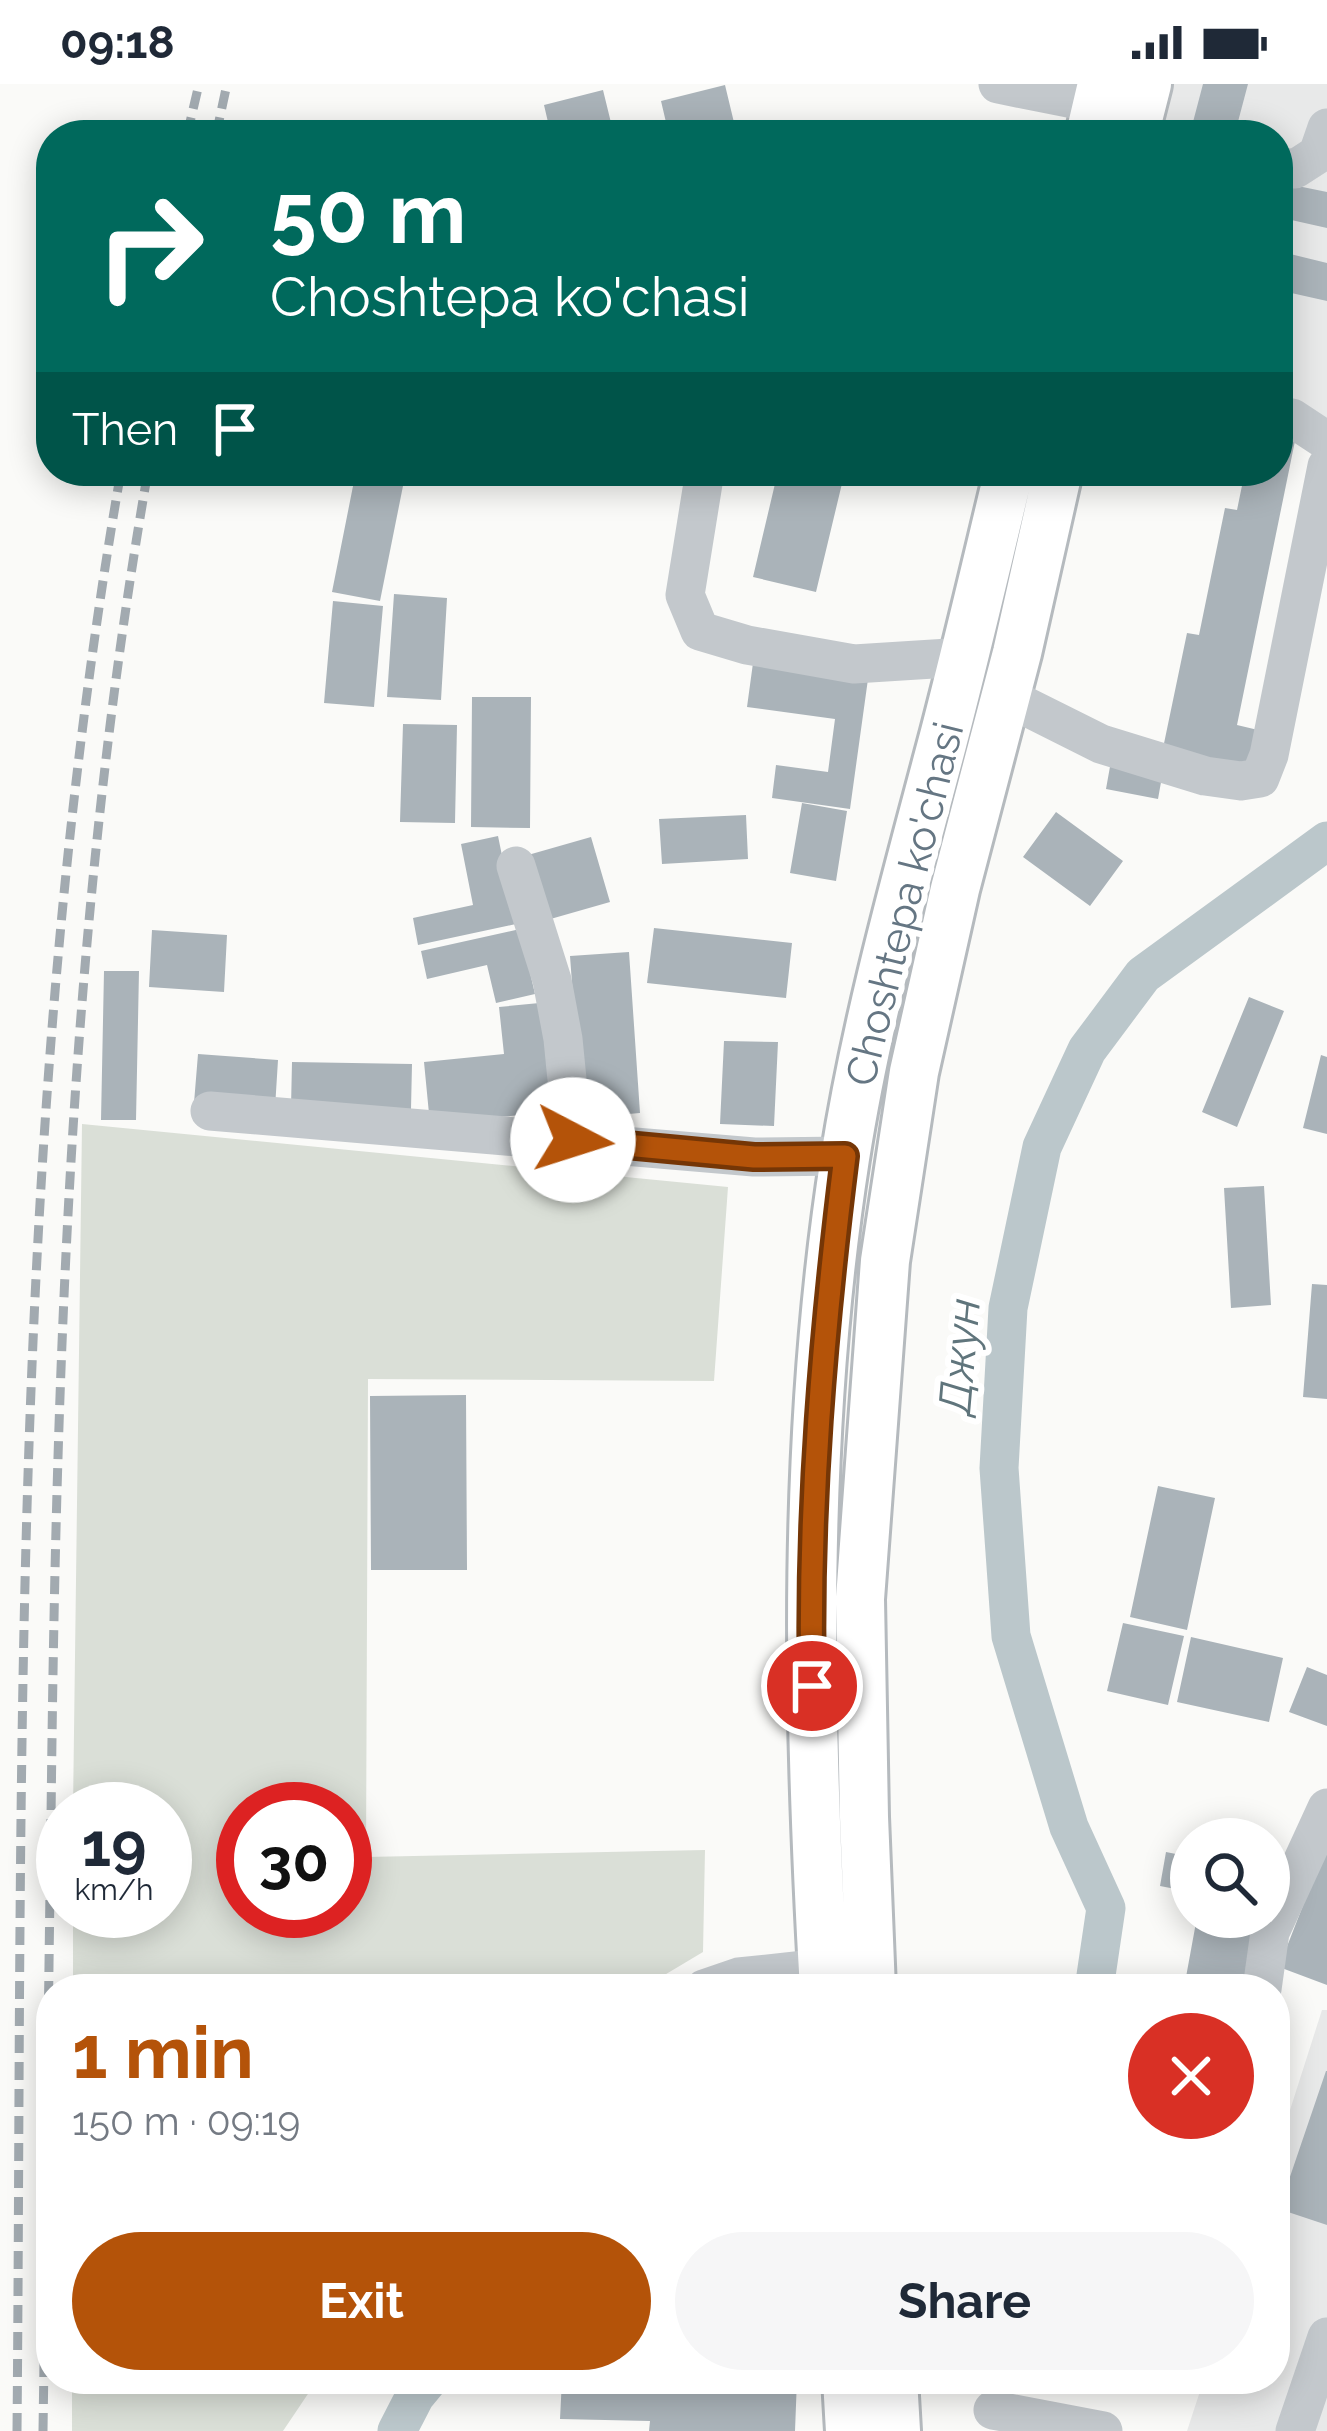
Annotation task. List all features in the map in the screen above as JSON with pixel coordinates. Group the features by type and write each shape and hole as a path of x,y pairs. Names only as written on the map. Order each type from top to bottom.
{"main road":[{"name":"Choshtepa ko'chasi","path":"823,1974 813,1735 812,1511 819,1393 845,1156 881,976 1005,486"},
{"name":"Choshtepa ko'chasi","path":"870,1974 860,1599 885,1262 919,1049 1054,486"}],"street":[{"path":"998,84 1123,115"},
{"path":"1293,169 1318,154 1327,128"},
{"path":"1293,419 1327,441"},
{"path":"1005,696 1101,744 1204,776 1241,782 1260,778 1269,755 1327,466"},
{"path":"703,486 685,595 700,631 747,645 854,664 964,657"},
{"path":"516,866 552,980 573,1140"},
{"path":"210,1111 754,1157 845,1156"},
{"path":"1264,1974 1270,1932 1327,1808"},
{"path":"1295,2431 1327,2337"},
{"path":"994,2407 1103,2431"}],"shaded area":[{"path":"1172,84 1327,84 1327,423 1293,403 1293,120 1161,120"},
{"path":"82,1124 728,1187 714,1381 368,1379 366,1782 216,1782 216,1938 372,1938 372,1857 705,1850 703,1952 666,1974 73,1974 73,1938 192,1938 192,1782 73,1782"},
{"path":"1322,2010 1327,2010 1327,2431 1187,2431 1199,2394 1290,2394 1290,2110"},
{"path":"72,2394 308,2394 283,2431 72,2431"}],"building":[{"path":"1203,84 1248,84 1238,120 1194,120"},
{"path":"725,85 733,120 665,120 661,101"},
{"path":"603,90 610,120 548,120 544,105"},
{"path":"1293,185 1327,192 1327,228 1293,220"},
{"path":"1293,255 1327,263 1327,301 1293,293"},
{"path":"353,486 403,486 380,601 332,592"},
{"path":"774,486 841,486 816,592 753,577"},
{"path":"1242,486 1286,486 1237,725 1258,730 1250,771 1162,753 1187,633 1199,635 1225,508 1237,510"},
{"path":"394,594 447,598 441,700 387,697"},
{"path":"333,601 383,606 374,707 324,703"},
{"path":"753,663 868,679 850,809 772,798 776,765 828,772 835,719 747,707"},
{"path":"472,697 531,697 530,828 471,827"},
{"path":"403,724 457,725 455,823 400,822"},
{"path":"1111,761 1163,771 1158,799 1106,789"},
{"path":"802,803 847,811 836,881 790,873"},
{"path":"1056,812 1123,861 1090,906 1023,857"},
{"path":"746,815 748,859 662,864 659,819"},
{"path":"498,836 516,924 418,945 413,918 473,905 461,844"},
{"path":"591,837 610,902 547,920 528,855"},
{"path":"654,928 792,943 786,998 647,983"},
{"path":"520,929 535,994 496,1003 487,965 427,979 421,951"},
{"path":"152,930 227,935 224,992 149,987"},
{"path":"629,952 640,1113 582,1118 570,956"},
{"path":"104,971 139,971 136,1120 101,1120"},
{"path":"1249,997 1284,1011 1237,1127 1202,1112"},
{"path":"550,1002 560,1111 430,1124 424,1062 504,1054 499,1007"},
{"path":"724,1041 778,1042 774,1126 720,1124"},
{"path":"198,1054 278,1060 275,1108 194,1103"},
{"path":"1321,1055 1327,1057 1327,1134 1303,1128"},
{"path":"292,1062 412,1064 411,1109 291,1107"},
{"path":"1264,1186 1271,1305 1231,1308 1224,1188"},
{"path":"1312,1284 1327,1285 1327,1399 1303,1397"},
{"path":"466,1395 467,1570 371,1570 370,1396"},
{"path":"1158,1486 1215,1498 1187,1630 1130,1617"},
{"path":"1123,1623 1184,1636 1168,1705 1107,1691"},
{"path":"1191,1637 1283,1658 1269,1722 1177,1702"},
{"path":"1307,1667 1327,1675 1327,1726 1289,1712"},
{"path":"1327,1844 1327,1985 1279,1967"},
{"path":"1166,1852 1170,1853 1170,1888 1160,1886"},
{"path":"1193,1938 1255,1938 1249,1974 1187,1974"},
{"path":"1327,2071 1327,2225 1290,2213 1290,2177"},
{"path":"561,2394 796,2394 795,2431 649,2431 650,2421 560,2419"}],"waterway":[{"name":"Джун","path":"1096,1974 1106,1908 1069,1827 1011,1636 999,1468 1008,1308 1042,1147 1087,1050 1143,975 1327,841"},
{"name":"Джун","path":"397,2431 417,2394"}],"railway":[{"path":"191,120 199,84"},
{"path":"219,120 227,84"},
{"path":"17,2431 23,1694 40,1203 58,958 84,714 119,486"},
{"path":"49,1974 57,1481 72,1143 101,806 146,486"},
{"path":"43,2394 43,2431"}],"route":[{"path":"573,1140 754,1157 845,1156 819,1393 812,1511 812,1686"}]}
